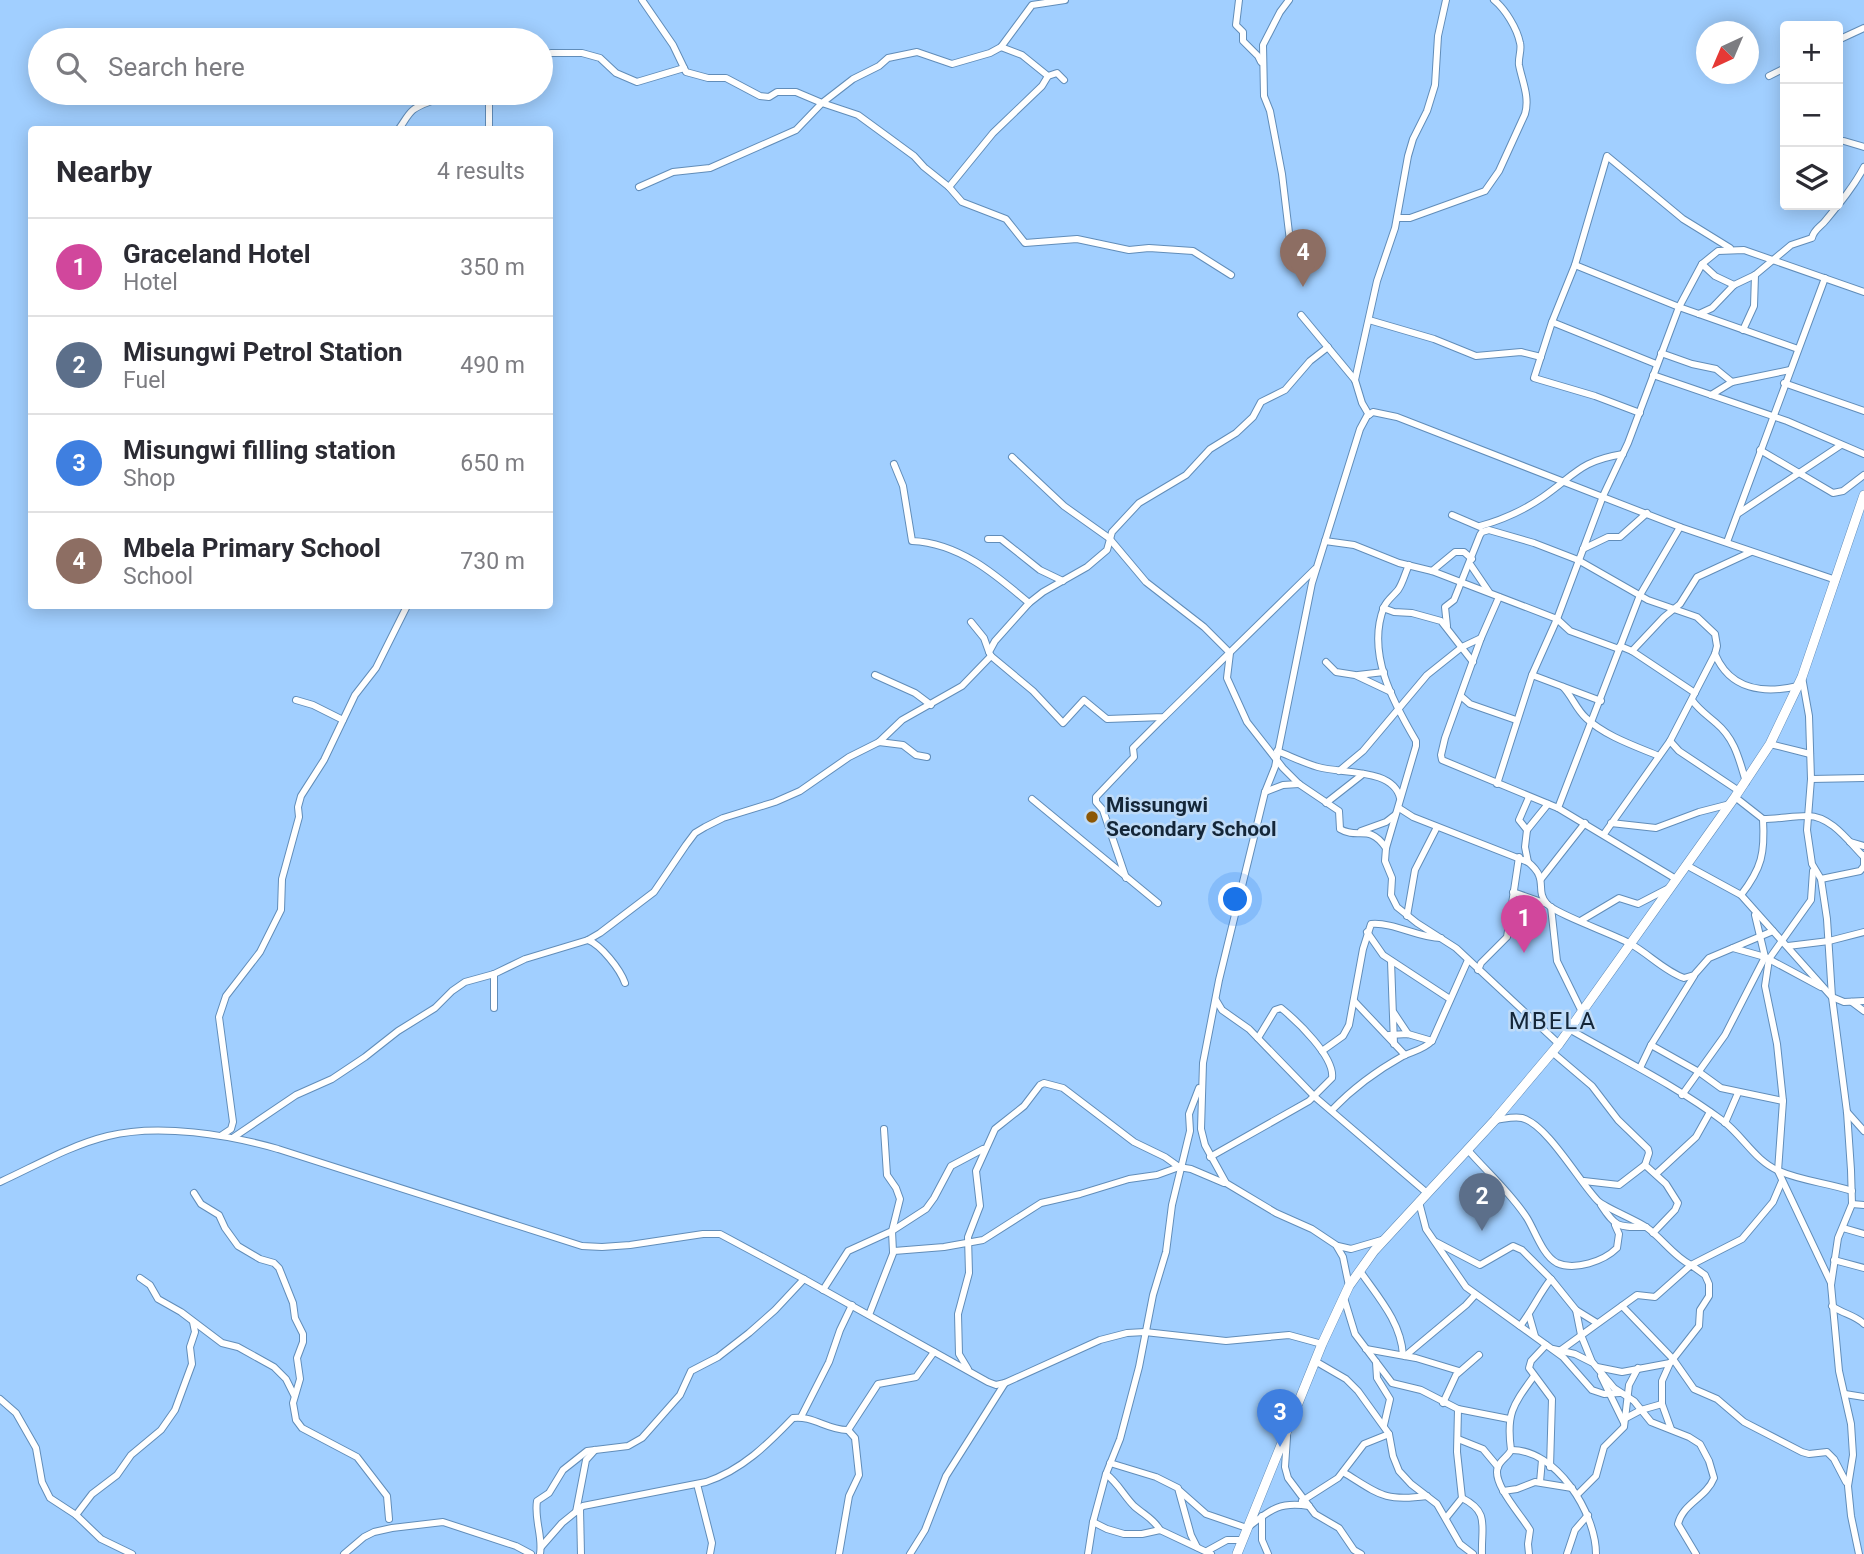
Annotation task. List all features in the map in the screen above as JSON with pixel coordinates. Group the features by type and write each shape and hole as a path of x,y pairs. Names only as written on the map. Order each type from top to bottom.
{"highway":[{"path":"1237,1554 1322,1344 1349,1286 1385,1238 1495,1120 1559,1044 1770,744 1800,682 1861,516 1864,495"}],"street":[{"path":"642,0 673,45 686,72 696,76 726,78 760,96 796,92 858,115 914,156 962,202 1006,219 1025,243 1077,239 1129,250 1149,248 1193,251 1231,275"},
{"path":"639,187 673,173 710,168 796,130 822,103 853,79 879,66 888,58 917,52 952,64 990,53 1001,47 1032,5 1065,0"},
{"path":"1239,0 1236,25 1243,32 1243,41 1258,56 1265,74"},
{"path":"1289,0 1263,45 1264,96 1273,123 1290,241 1294,253 1307,269"},
{"path":"1355,380 1377,281 1397,218 1413,139 1427,111 1435,85 1438,36 1446,0"},
{"path":"1397,218 1410,218 1485,191 1499,171 1525,114 1525,84 1518,62 1521,43 1508,17 1494,0"},
{"path":"1843,38 1864,28"},
{"path":"1001,47 1022,55 1048,76"},
{"path":"553,53 582,53 600,58 616,73 637,82 684,68"},
{"path":"1769,76 1780,70"},
{"path":"949,187 993,133 1042,86 1048,76 1057,73 1064,80"},
{"path":"401,126 411,111 422,105"},
{"path":"489,126 490,105"},
{"path":"1844,141 1864,147"},
{"path":"1640,413 1534,378 1552,322 1575,265 1607,156 1683,219 1730,248"},
{"path":"1699,313 1712,308 1734,285 1755,275 1791,245 1812,237 1813,232 1823,224 1850,190 1864,167"},
{"path":"1497,784 1532,675 1557,620 1604,496 1640,413 1679,307 1702,264 1718,251 1730,248 1744,250 1864,292"},
{"path":"1702,264 1715,276 1734,285"},
{"path":"1575,265 1679,307 1798,349"},
{"path":"1744,330 1754,306 1755,275"},
{"path":"1727,542 1825,278"},
{"path":"1300,315 1355,380 1369,415"},
{"path":"1369,320 1434,339 1476,356 1521,352 1541,357"},
{"path":"1552,322 1656,364"},
{"path":"234,1137 296,1095 332,1079 365,1057 398,1031 435,1009 465,982 494,974 544,952 588,940 609,927 654,892 695,833 723,818 775,802 800,791 849,757 879,742 902,720 962,686 990,654 995,641 1029,603 1107,550 1112,532 1139,503 1186,475 1210,449 1236,433 1253,417 1261,402 1285,390 1310,360 1328,346"},
{"path":"1661,353 1712,368 1732,382"},
{"path":"1711,395 1732,382 1790,370"},
{"path":"1653,375 1787,421 1864,454"},
{"path":"1784,383 1864,411"},
{"path":"1088,1554 1093,1522 1128,1408 1153,1295 1166,1252 1172,1205 1190,1132 1189,1114 1200,1083 1215,999 1276,754 1317,568 1360,429 1369,415 1373,412 1397,417 1680,527 1836,580"},
{"path":"1739,513 1841,445"},
{"path":"1760,450 1824,488 1838,493 1864,475"},
{"path":"1482,528 1534,502 1590,462 1623,454"},
{"path":"1012,457 1064,506 1110,538 1146,582 1205,627 1230,653"},
{"path":"894,464 903,486 912,541 944,546 977,562 1029,603"},
{"path":"1583,550 1608,537 1620,537 1647,513"},
{"path":"1452,515 1578,561 1640,595 1697,617 1709,627 1716,640 1715,654 1668,744 1604,834"},
{"path":"1558,808 1640,595 1680,527"},
{"path":"1447,626 1445,607 1454,600 1482,528"},
{"path":"988,539 1001,539 1040,570 1063,581"},
{"path":"1325,541 1354,545 1432,571 1557,620 1570,631 1632,651 1694,696 1701,712 1723,730 1735,747 1745,782"},
{"path":"1432,571 1455,552 1464,552 1490,594"},
{"path":"1632,651 1682,602 1696,577 1751,552"},
{"path":"1409,565 1399,589 1384,608 1377,647 1391,692 1416,741 1386,848 1385,861 1392,878 1392,898 1407,916 1456,948 1559,1044"},
{"path":"1126,878 1096,797 1134,757 1133,748 1317,568"},
{"path":"1466,572 1469,585"},
{"path":"1499,597 1481,638 1445,738 1442,760 1558,808 1676,879"},
{"path":"1384,608 1437,619 1447,626 1473,662"},
{"path":"222,1136 231,1129 233,1122 219,1017 223,1003 234,983 260,952 281,911 282,879 299,817 301,796 324,760 361,685 376,668 406,609"},
{"path":"971,622 984,638 990,654 1063,723 1084,700 1107,719 1164,716"},
{"path":"1339,771 1363,751 1427,675 1462,647 1481,638"},
{"path":"1230,653 1227,678 1247,722 1299,784 1341,813 1340,829 1349,833 1359,832 1387,822 1398,809 1396,788 1391,783 1363,774 1320,768 1276,754"},
{"path":"1682,1095 1734,1019 1767,958 1811,900 1813,869 1807,830 1810,754 1808,716 1800,682 1773,690 1738,684 1720,666 1715,654"},
{"path":"1326,662 1336,672 1355,675 1384,672"},
{"path":"1708,668 1720,666"},
{"path":"1355,675 1391,692"},
{"path":"1532,675 1601,701"},
{"path":"875,676 915,693 931,705"},
{"path":"1563,687 1584,717 1592,723 1659,756"},
{"path":"1461,697 1470,704 1516,720"},
{"path":"296,700 343,720"},
{"path":"1458,706 1470,704"},
{"path":"1584,717 1588,732"},
{"path":"879,742 903,745 916,755 927,758"},
{"path":"1668,744 1763,819 1809,816 1825,820 1864,857"},
{"path":"1770,744 1810,754"},
{"path":"1326,803 1363,774"},
{"path":"1811,779 1864,778"},
{"path":"1265,792 1283,785 1299,784"},
{"path":"1527,830 1519,820 1529,797"},
{"path":"1611,823 1656,828 1735,797"},
{"path":"1032,799 1158,903"},
{"path":"1528,862 1525,841 1527,830 1548,804"},
{"path":"1398,809 1437,827 1519,857 1535,868 1541,879 1541,892 1549,906 1557,961 1582,1012"},
{"path":"1741,895 1761,864 1764,850 1763,819"},
{"path":"1541,879 1585,822"},
{"path":"1407,916 1412,879 1437,827"},
{"path":"1359,832 1389,836"},
{"path":"1375,836 1386,848"},
{"path":"1849,841 1864,846"},
{"path":"1864,852 1864,876"},
{"path":"1478,970 1481,963 1507,937 1519,857"},
{"path":"1686,865 1741,895 1832,997 1844,1002 1864,1001"},
{"path":"1821,879 1860,871 1864,866"},
{"path":"1813,869 1821,879 1829,942 1832,997 1847,1112 1853,1204 1838,1238 1831,1285 1839,1371 1851,1424 1853,1455 1848,1486 1859,1554"},
{"path":"1582,920 1619,898 1638,904 1670,888"},
{"path":"1513,892 1630,943 1678,976 1689,978 1694,975"},
{"path":"1755,912 1767,958 1765,986 1777,1044 1783,1101 1778,1171 1831,1285"},
{"path":"1322,1051 1346,1031 1370,926 1374,923 1442,939"},
{"path":"1640,1068 1694,975 1709,958 1773,931"},
{"path":"1367,932 1378,951 1450,999"},
{"path":"1788,946 1829,942 1864,932"},
{"path":"588,940 606,951 625,983"},
{"path":"1733,948 1767,958 1823,988"},
{"path":"1332,1110 1366,1079 1432,1041 1468,960"},
{"path":"1389,1035 1393,1011 1391,961"},
{"path":"494,974 494,1008"},
{"path":"1215,999 1222,1010 1258,1038 1315,1097 1427,1193"},
{"path":"1354,1001 1389,1035 1405,1055"},
{"path":"1853,1002 1864,1012"},
{"path":"1210,1157 1315,1097 1333,1074 1322,1051 1298,1023 1280,1008 1275,1010 1258,1038"},
{"path":"1393,1011 1408,1034"},
{"path":"1569,1030 1640,1068 1710,1112 1725,1123 1758,1158 1778,1171 1852,1191"},
{"path":"1389,1035 1408,1034 1432,1041"},
{"path":"1651,1045 1721,1088 1783,1101"},
{"path":"1552,1052 1592,1086 1618,1120 1649,1153 1645,1166 1619,1185 1584,1181"},
{"path":"969,1371 959,1354 958,1314 969,1273 970,1232 979,1213 981,1199 975,1175 984,1148 995,1129 1019,1110 1044,1083 1063,1088 1134,1142 1180,1167 1226,1183 1276,1213 1312,1229 1336,1245 1351,1249 1385,1238"},
{"path":"1200,1083 1200,1122 1205,1144 1226,1183"},
{"path":"1725,1123 1738,1093"},
{"path":"1656,1174 1696,1137 1710,1112"},
{"path":"1847,1112 1864,1130"},
{"path":"1467,1149 1520,1208 1548,1255 1557,1263 1590,1264 1601,1261 1617,1248 1619,1234 1615,1225 1569,1162 1532,1123 1519,1117 1495,1120"},
{"path":"1187,1142 1200,1122"},
{"path":"869,1315 893,1252 892,1231 899,1194 887,1175 884,1129"},
{"path":"0,1182 86,1143 112,1135 171,1132 234,1137 385,1181 582,1246 630,1245 720,1234 996,1385 1116,1335 1145,1332 1226,1341 1289,1335 1322,1344"},
{"path":"823,1290 851,1248 892,1231 930,1205 951,1166 984,1148"},
{"path":"1645,1166 1666,1184 1678,1207 1653,1233"},
{"path":"893,1252 968,1243 991,1237 1041,1203 1180,1167"},
{"path":"1550,1467 1552,1399 1529,1366 1554,1348 1581,1335 1637,1296 1656,1297 1691,1265 1742,1239 1773,1202 1782,1181"},
{"path":"194,1193 201,1204 219,1215 239,1246 279,1268 303,1334 297,1358 300,1379 294,1395 294,1411 299,1425 357,1457 387,1496 389,1519"},
{"path":"1419,1202 1422,1222 1457,1278 1475,1295 1535,1337 1596,1367 1614,1372 1672,1361"},
{"path":"1600,1203 1624,1213 1646,1227 1683,1260 1705,1275 1709,1284 1709,1296 1700,1310 1699,1326 1672,1361 1662,1381 1662,1404 1671,1429"},
{"path":"1853,1204 1864,1205"},
{"path":"1615,1225 1646,1227"},
{"path":"1843,1228 1864,1234"},
{"path":"1435,1241 1480,1265 1502,1251 1517,1247 1550,1279 1576,1310 1597,1323"},
{"path":"1336,1245 1343,1257 1349,1286"},
{"path":"1834,1260 1864,1268"},
{"path":"1360,1271 1394,1321 1401,1337 1404,1355"},
{"path":"141,1278 150,1285 158,1299 172,1305 222,1343 238,1347 274,1367 286,1379 294,1395"},
{"path":"540,1551 536,1521 537,1501 549,1493 568,1465 587,1451 628,1446 642,1438 680,1395 691,1371 718,1357 749,1333 804,1279"},
{"path":"1520,1326 1550,1279"},
{"path":"1404,1355 1475,1295"},
{"path":"1344,1296 1350,1324 1392,1383 1421,1390 1458,1409 1509,1419"},
{"path":"801,1417 829,1362 840,1329 852,1305"},
{"path":"1622,1306 1694,1388 1717,1399 1744,1422 1805,1453 1827,1452 1834,1459 1848,1486"},
{"path":"1832,1306 1844,1315 1856,1317 1864,1324"},
{"path":"1576,1310 1581,1335 1625,1421"},
{"path":"1528,1315 1535,1337"},
{"path":"76,1515 92,1494 117,1475 133,1452 161,1430 175,1410 192,1364 190,1348 195,1332 194,1322"},
{"path":"1554,1348 1592,1390 1609,1394 1620,1392"},
{"path":"1366,1349 1404,1355 1459,1371"},
{"path":"848,1430 878,1384 916,1377 934,1352"},
{"path":"1443,1403 1459,1371 1479,1355"},
{"path":"1315,1361 1354,1386 1390,1434 1393,1456 1399,1471 1437,1504 1460,1544 1473,1554"},
{"path":"1376,1362 1377,1378 1390,1403 1384,1425"},
{"path":"1596,1367 1620,1392 1629,1396 1651,1422 1700,1444 1714,1478 1709,1488 1685,1509 1679,1520 1680,1529 1696,1554"},
{"path":"1503,1491 1540,1482 1574,1491 1596,1476 1604,1447 1615,1438 1625,1421 1629,1385 1638,1368"},
{"path":"1530,1554 1530,1530 1503,1491 1496,1474 1511,1450 1509,1419 1515,1402 1534,1376"},
{"path":"911,1554 925,1530 934,1501 946,1476 1005,1383"},
{"path":"1845,1394 1864,1397"},
{"path":"0,1399 16,1413 36,1448 42,1482 48,1495 76,1515 96,1536 132,1554"},
{"path":"1625,1421 1641,1410 1662,1404"},
{"path":"1446,1518 1462,1498 1458,1409"},
{"path":"540,1551 562,1523 583,1506 697,1484 733,1470 770,1442 793,1418 801,1417 840,1430 848,1430 855,1438 859,1470 849,1496 839,1554"},
{"path":"1287,1432 1286,1473 1315,1514 1339,1528 1355,1551 1361,1554"},
{"path":"1110,1462 1174,1485 1206,1514 1247,1528 1283,1504 1307,1503 1343,1472 1364,1444 1390,1434"},
{"path":"1458,1439 1483,1449 1498,1467"},
{"path":"1511,1450 1523,1449 1542,1460 1574,1491 1588,1514 1595,1534 1596,1554"},
{"path":"582,1554 578,1510 586,1460 595,1450"},
{"path":"1540,1482 1542,1460"},
{"path":"1343,1472 1385,1497 1405,1499 1427,1496"},
{"path":"1106,1474 1160,1530 1209,1553 1227,1540 1242,1540"},
{"path":"697,1484 712,1543 710,1554"},
{"path":"1180,1491 1197,1547"},
{"path":"1462,1498 1477,1507 1481,1513 1482,1554"},
{"path":"1188,1522 1197,1508"},
{"path":"1566,1554 1575,1530 1588,1514"},
{"path":"1262,1516 1262,1540 1268,1554"},
{"path":"344,1554 364,1536 374,1532 436,1521 448,1522 531,1554"},
{"path":"1093,1522 1124,1534 1160,1530"}],"place":[{"name":"Mbela Primary School","path":"1303,287"},
{"name":"Missungwi Secondary School","path":"1092,817"},
{"name":"Graceland Hotel","path":"1524,953"},
{"name":"Misungwi Petrol Station","path":"1482,1231"},
{"name":"Misungwi filling station","path":"1280,1447"}],"district":[{"name":"MBELA","path":"1553,1021"}]}
